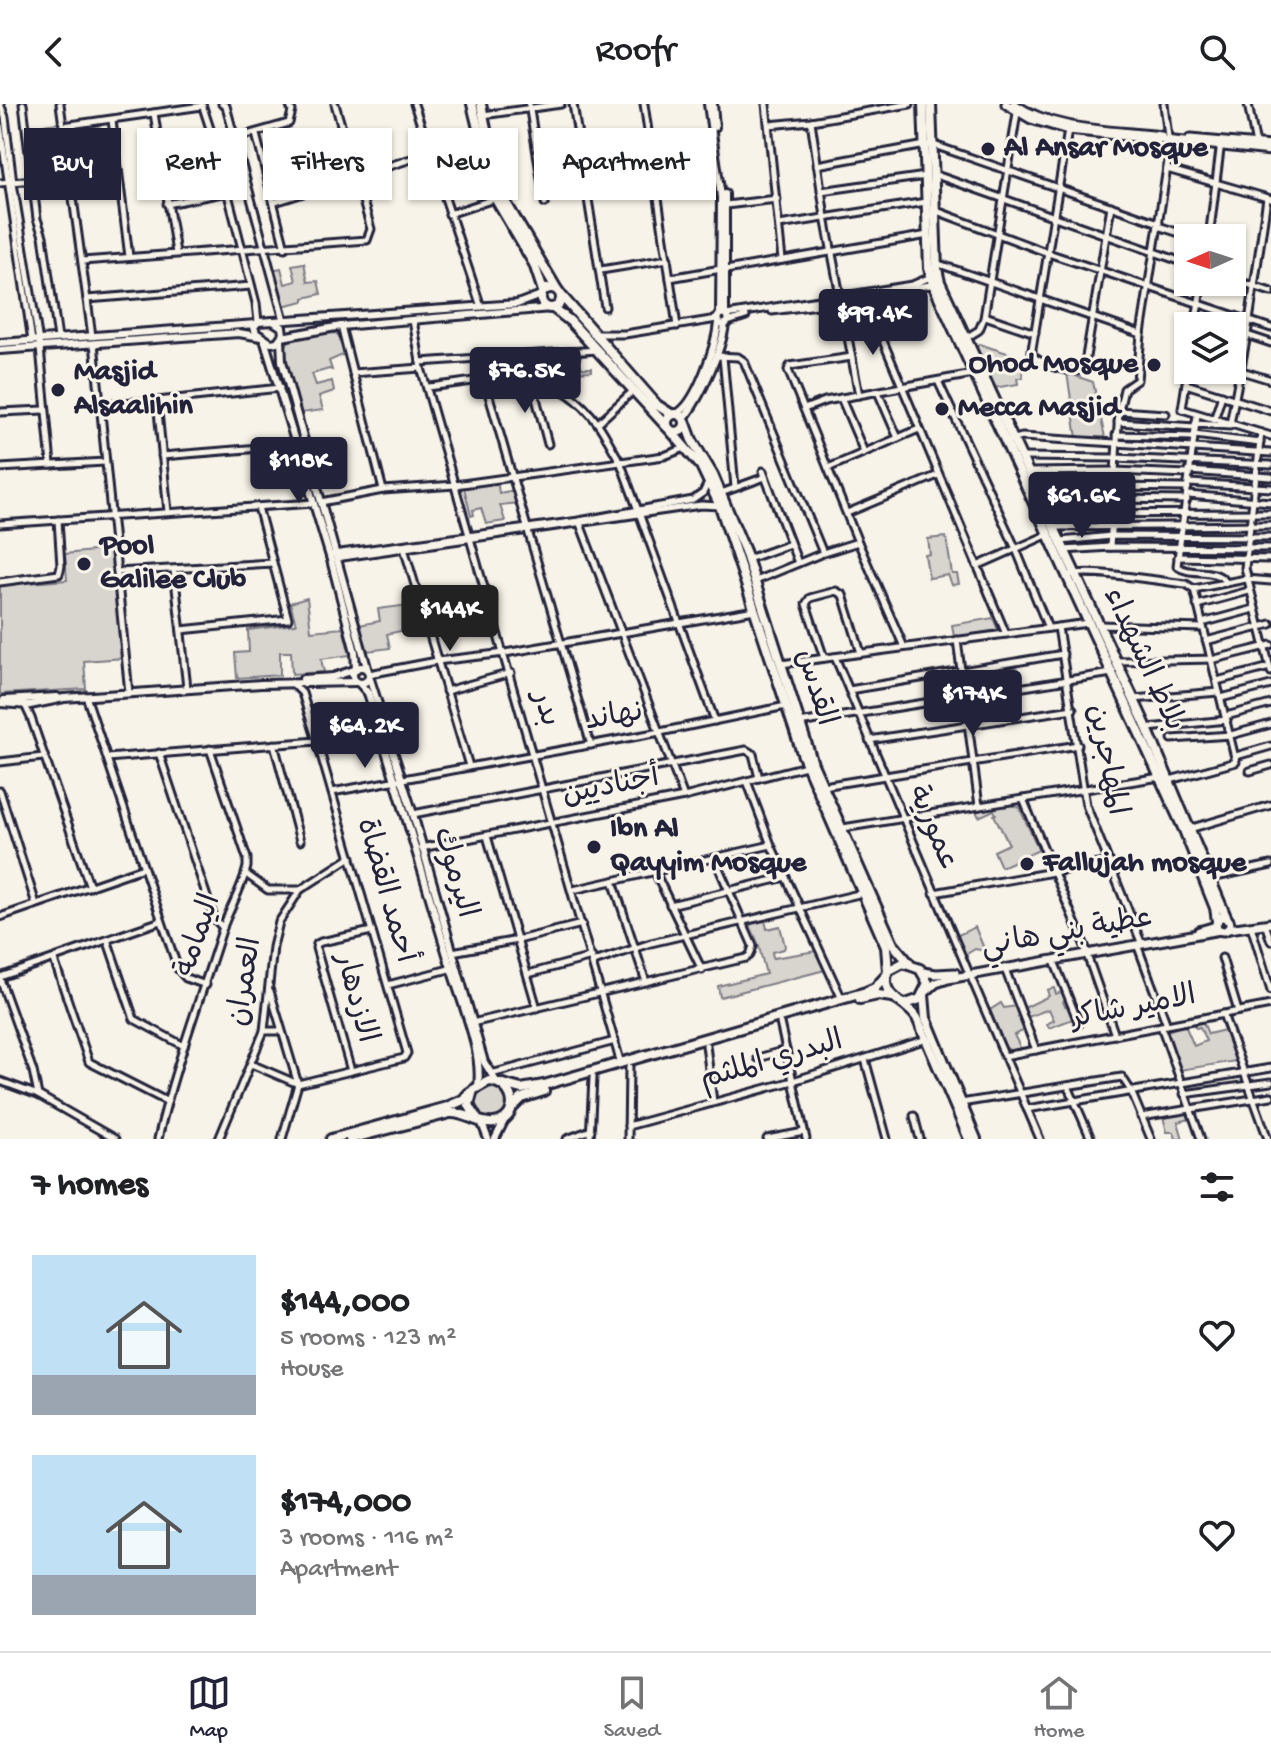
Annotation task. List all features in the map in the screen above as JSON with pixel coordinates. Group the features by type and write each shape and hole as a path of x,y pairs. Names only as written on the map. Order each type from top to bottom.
{"main road":[{"path":"472,104 478,128"},
{"name":"القدس","path":"481,104 502,196 559,293 657,405 680,417 708,464 748,559 810,765 823,786 893,944 909,963"},
{"path":"923,104 928,145"},
{"name":"بلاط الشهداء","path":"931,104 928,145 936,279 966,338 1010,441 1048,514 1051,530 1062,545 1094,624 1147,728 1187,829 1211,878 1223,925"},
{"path":"1006,104 1017,113 1068,130 1271,148"},
{"path":"1014,104 1064,124 1169,139"},
{"path":"1221,144 1271,148"},
{"path":"930,175 928,235 936,279 974,374 1010,441 1072,574"},
{"path":"496,200 534,264 543,305 552,308 560,303 559,293 551,287 542,293"},
{"name":"القدس","path":"552,308 570,321 634,390 686,448 709,480 756,610 786,706 886,947 887,973"},
{"path":"680,417 684,428 678,432 668,428 666,421 680,417"},
{"path":"1094,624 1160,777 1187,829 1223,925"},
{"path":"1223,925 1269,922"},
{"path":"1223,925 1251,926 1269,922"},
{"name":"عطية بني هاني","path":"925,993 941,980 969,973 1054,961 1223,925"},
{"path":"350,1139 450,1113 496,1123 527,1095 871,990 897,964 909,963 923,972 969,973 1087,953"},
{"path":"923,972 928,983 925,993 926,1018 976,1139"},
{"path":"887,973 886,990 906,1004 917,1018 969,1139"},
{"path":"906,1004 916,1002 925,993"},
{"path":"331,1139 447,1107 463,1100 482,1082 496,1080 521,1089 538,1087 706,1045 873,996 892,997"},
{"path":"496,1080 511,1095 509,1112"},
{"path":"476,1088 469,1105 479,1120"}],"street":[{"path":"23,104 26,128"},
{"path":"60,104 63,126 202,105 210,128"},
{"path":"222,104 226,106 232,128"},
{"path":"247,136 289,123 292,111 289,104"},
{"path":"335,104 342,128"},
{"path":"414,104 422,128"},
{"path":"483,115 561,104"},
{"path":"573,104 577,128"},
{"path":"644,104 647,128"},
{"path":"710,104 726,205 723,269"},
{"path":"710,104 721,197 723,319 719,356 735,487"},
{"path":"766,104 782,260"},
{"path":"768,125 811,121 872,107 910,104"},
{"path":"1110,547 1119,411 1124,389 1137,380 1141,334 1167,169 1169,139 1164,104"},
{"path":"1248,104 1256,145"},
{"path":"0,106 5,117 10,183"},
{"path":"530,106 545,203"},
{"path":"154,113 176,253"},
{"path":"966,338 979,330 985,316 1017,113"},
{"path":"112,120 129,257"},
{"path":"811,121 825,217 859,395"},
{"path":"0,126 36,347 51,465"},
{"path":"1068,130 1032,349 1037,360 1076,372 1082,370 1111,206"},
{"path":"256,134 285,248"},
{"path":"1211,224 1221,144"},
{"path":"817,165 928,145 1174,230"},
{"path":"1167,169 1269,199 1246,340"},
{"path":"821,191 930,175 1174,259"},
{"path":"0,183 24,182"},
{"path":"247,183 284,321"},
{"path":"726,205 777,199"},
{"path":"35,200 58,338"},
{"path":"73,200 93,340 129,693"},
{"path":"167,204 187,200"},
{"path":"229,200 257,312 255,331 271,343 281,338 341,326 552,308"},
{"path":"275,202 282,200"},
{"path":"82,261 362,242 370,238 371,229 362,200"},
{"path":"445,200 481,307"},
{"path":"449,214 489,200"},
{"path":"589,200 605,307"},
{"path":"658,200 677,326"},
{"path":"779,225 927,202"},
{"path":"934,210 1048,253 1271,328"},
{"path":"670,278 928,235"},
{"path":"601,270 668,259"},
{"path":"936,263 1141,334"},
{"path":"591,333 604,336 723,319 840,300 936,279"},
{"path":"1246,284 1271,292"},
{"path":"87,299 251,286"},
{"path":"0,350 257,323 523,303 542,293"},
{"path":"1197,312 1200,296"},
{"path":"257,312 282,327 282,361 333,556 355,652 353,675 358,683"},
{"path":"985,316 1035,333"},
{"path":"680,417 696,387 723,319"},
{"name":"بدر","path":"413,320 421,365 455,485 615,1041 625,1066 628,1139"},
{"path":"845,326 875,325 1006,634"},
{"path":"341,326 383,490"},
{"path":"0,343 36,347 58,338 93,340 239,333 262,338"},
{"path":"1247,335 1271,343"},
{"path":"262,338 318,502"},
{"path":"353,373 597,350"},
{"path":"680,417 692,407 719,356"},
{"path":"719,356 738,357 745,362 823,553"},
{"path":"852,357 787,367 904,647"},
{"path":"1246,373 1271,380"},
{"path":"804,409 825,401 974,374"},
{"path":"531,379 548,444"},
{"path":"485,381 591,745"},
{"path":"428,387 485,381 544,381 570,395 598,423 620,461 715,721"},
{"path":"938,381 1016,549 1048,628"},
{"path":"1271,411 1186,384 1182,408 1271,436"},
{"path":"1232,425 1238,384"},
{"path":"100,404 281,388"},
{"path":"598,423 634,390"},
{"path":"878,392 898,438"},
{"path":"1214,420 1222,395"},
{"path":"841,398 864,452"},
{"path":"157,401 168,512"},
{"path":"0,412 44,410"},
{"path":"1119,411 1166,414"},
{"path":"1197,415 1179,569 1214,573 1226,582"},
{"path":"1118,422 1232,425"},
{"path":"828,468 919,429"},
{"path":"1217,681 1270,669 1268,645 1259,627 1246,579 1245,559 1261,433"},
{"path":"1116,435 1194,436 1260,443"},
{"path":"1010,441 1022,437 1271,453"},
{"path":"162,456 297,445"},
{"path":"0,524 318,502 383,490 455,485 664,456 686,448"},
{"path":"1021,457 1190,460 1271,465"},
{"path":"0,468 105,462"},
{"path":"1028,472 1189,472 1271,477"},
{"path":"721,493 764,474 798,563"},
{"path":"846,514 938,475"},
{"path":"333,556 638,512 693,500 703,493 709,480"},
{"path":"1034,486 1113,485 1271,502"},
{"path":"1040,498 1271,488"},
{"path":"638,512 720,506"},
{"path":"181,630 288,619 258,507"},
{"path":"1048,514 1271,513"},
{"path":"0,582 59,574 58,519"},
{"path":"580,522 684,797"},
{"path":"977,566 1051,530 1111,525 1271,525"},
{"path":"1062,545 1111,536 1271,537"},
{"path":"333,556 470,537"},
{"path":"755,581 858,542"},
{"path":"748,559 790,544"},
{"path":"1062,545 1271,548"},
{"path":"404,548 469,766"},
{"name":"اليرموك","path":"333,556 453,967 477,1059 476,1088"},
{"path":"1178,557 1271,559"},
{"path":"117,572 273,563"},
{"path":"174,570 187,688"},
{"path":"1072,574 1186,584 1194,589 1246,579 1271,581"},
{"path":"1170,780 1235,763 1236,756 1194,589"},
{"path":"824,658 806,604 810,598 836,591 843,595 861,653"},
{"path":"1197,605 1249,591"},
{"path":"781,664 1058,627 1094,624 1203,625 1254,609"},
{"path":"369,674 756,610"},
{"path":"1206,641 1271,624"},
{"name":"المهاجرين","path":"1058,627 1083,789 1091,819 1139,944 1184,1094 1201,1139"},
{"path":"957,640 979,806"},
{"path":"1115,661 1212,659 1268,645"},
{"path":"849,690 1063,654"},
{"name":"عمورية","path":"835,657 1040,1139"},
{"path":"0,702 306,681 333,677 361,667 369,674"},
{"path":"446,691 511,673"},
{"path":"799,723 1113,673"},
{"path":"306,681 358,683 367,681 369,674"},
{"path":"302,693 306,681"},
{"name":"أحمد القضاة","path":"292,682 302,693 317,741 406,1056 351,1071"},
{"name":"اليرموك","path":"358,683 367,690 413,814 419,848 452,952 453,967 484,1062 496,1080"},
{"path":"1133,699 1220,695 1271,685"},
{"path":"86,696 182,975 206,985"},
{"path":"28,701 43,757 90,887"},
{"path":"1147,728 1226,718 1271,704"},
{"name":"نهاند","path":"332,792 786,706"},
{"path":"869,740 1073,709"},
{"path":"1172,739 1231,735 1271,724"},
{"path":"107,758 317,741"},
{"path":"274,744 300,841"},
{"path":"823,786 1078,745"},
{"path":"1236,756 1271,746"},
{"name":"اليمامة","path":"158,1139 166,1101 223,928 246,874 247,858 210,749"},
{"path":"413,814 746,750 753,754 759,778"},
{"path":"159,753 215,921 223,928"},
{"path":"0,762 43,757"},
{"name":"أجناديين","path":"419,848 684,797 810,765"},
{"path":"1250,771 1271,765"},
{"path":"842,829 1160,777"},
{"path":"747,781 771,845 842,1000"},
{"path":"0,791 36,904"},
{"path":"1023,799 1087,953 1115,1035"},
{"path":"1187,829 1271,805"},
{"path":"487,836 537,1008"},
{"path":"573,890 771,845"},
{"name":"العمران","path":"219,1139 264,1031 268,984 279,922 300,890 351,857"},
{"path":"472,1023 702,970 750,955 753,946 715,859"},
{"path":"934,893 1110,862"},
{"path":"1211,878 1271,865"},
{"path":"0,917 143,868"},
{"path":"655,872 702,970"},
{"path":"246,874 268,890 300,890"},
{"path":"670,905 786,877"},
{"path":"613,881 646,982"},
{"path":"528,974 863,893"},
{"path":"38,1095 33,1071 0,978 161,921"},
{"path":"1269,922 1271,941"},
{"path":"452,952 582,924"},
{"path":"1251,926 1271,991"},
{"name":"الازدهار","path":"351,1071 316,948 321,942 372,931"},
{"path":"108,942 134,1019 184,1046"},
{"path":"1222,958 1238,1011"},
{"path":"54,960 89,1062 166,1101"},
{"path":"1054,961 1079,1024"},
{"path":"388,985 453,967"},
{"path":"1005,969 1036,1050"},
{"path":"268,984 298,1084 282,1139"},
{"name":"الامير شاكر","path":"1004,1056 1271,1005"},
{"path":"1223,1014 1268,1139"},
{"path":"767,1139 805,1135 780,1023"},
{"path":"264,1031 281,1031"},
{"name":"البدري الملثم","path":"628,1126 793,1081 927,1039"},
{"path":"496,1080 615,1041"},
{"path":"706,1045 713,1102"},
{"path":"758,1058 786,1050"},
{"path":"865,1059 887,1139"},
{"path":"251,1064 298,1084 351,1071"},
{"path":"1027,1109 1271,1068"},
{"path":"590,1139 593,1077"},
{"path":"960,1103 1122,1077 1151,1139"},
{"path":"0,1081 38,1095 103,1137 115,1139"},
{"path":"1184,1094 1271,1082"},
{"path":"1068,1086 1091,1139"},
{"path":"1141,1117 1271,1096"},
{"path":"495,1139 509,1112"},
{"path":"1261,1117 1271,1115"},
{"path":"914,1116 920,1139"},
{"path":"479,1120 488,1139"},
{"path":"567,1139 591,1130"}],"shaded area":[{"path":"58,123 59,128 42,128 42,125"},
{"path":"304,263 308,282 318,281 321,294 282,306 272,270 281,268 285,284 296,281 292,265"},
{"path":"336,333 345,354 329,361 332,370 312,374 316,385 332,381 334,391 319,396 323,410 301,413 284,355 287,343 296,337"},
{"path":"979,344 1020,357 1023,378 1017,378 1018,384 994,388 976,349"},
{"path":"590,352 592,355 581,356 579,362 582,368 592,368 592,371 534,374 533,357"},
{"path":"1067,373 1093,382 1106,442 1077,438"},
{"path":"497,480 499,493 516,490 519,503 500,505 505,521 486,524 481,508 473,510 474,515 471,516 464,488 471,483"},
{"path":"946,537 952,574 957,574 959,584 952,585 948,575 929,578 925,555 930,554 928,539"},
{"path":"111,549 124,658 84,661 86,689 0,694 0,585 67,580 65,554"},
{"path":"307,598 311,631 343,628 350,655 321,659 324,672 292,674 291,652 280,652 280,675 237,678 235,653 249,652 248,630 296,624 290,603"},
{"path":"416,604 419,615 403,617 405,630 387,634 390,648 368,651 359,625 380,621 378,609"},
{"path":"993,618 998,630 954,637 952,625"},
{"path":"1010,805 1019,807 1039,850 1001,867 994,851 1009,844 996,814 994,810 979,817 976,811"},
{"path":"765,920 767,929 780,926 785,946 772,952 773,958 816,951 825,970 720,997 718,986 766,974 749,923"},
{"path":"975,927 985,951 975,949 965,955 956,936"},
{"path":"1054,988 1056,994 1063,991 1066,999 1063,1002 1065,1006 1068,1005 1073,1019 1049,1028 1047,1024 1054,1020 1049,1009 1028,1017 1024,1008 1049,996 1047,990"},
{"path":"1001,1003 1004,1008 1016,1006 1025,1030 1014,1035 1021,1049 1011,1051 1005,1047 990,1010"},
{"path":"1203,1022 1208,1034 1225,1030 1236,1061 1180,1070 1167,1031 1185,1025 1194,1046 1206,1041 1200,1027 1194,1025"},
{"path":"490,1085 502,1090 507,1102 502,1114 490,1119 478,1114 473,1102 478,1090"},
{"path":"1188,1113 1190,1119 1178,1122 1183,1139 1176,1139 1174,1132 1167,1132 1163,1117"}],"place":[{"name":"Al Ansar Mosque","path":"988,149"},
{"name":"Ohod Mosque","path":"1154,365"},
{"name":"Masjid Alsaalihin","path":"58,390"},
{"name":"Mecca Masjid","path":"942,409"},
{"name":"Pool Galilee Club","path":"84,564"},
{"name":"Ibn Al Qayyim Mosque","path":"594,847"},
{"name":"Fallujah mosque","path":"1027,864"}]}
